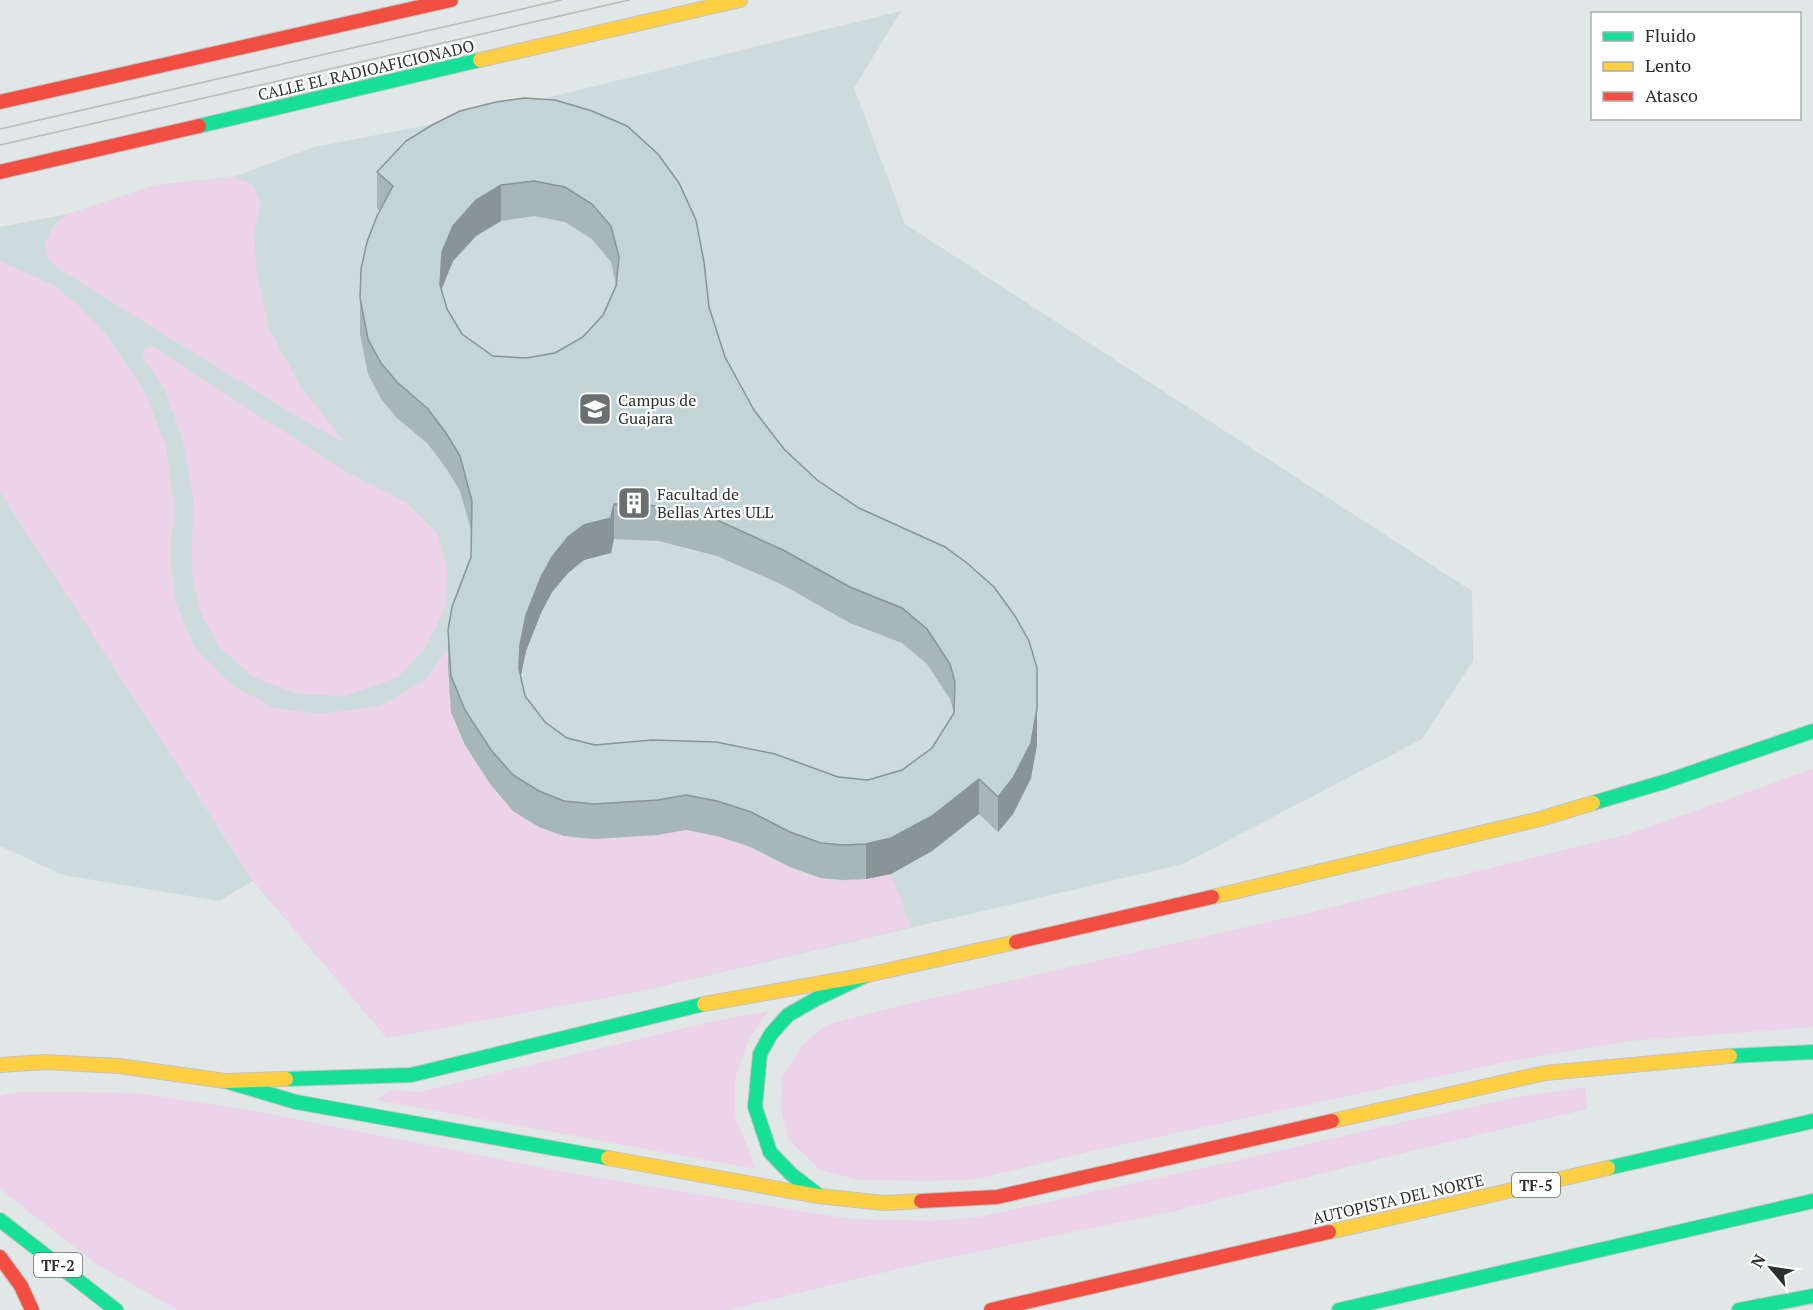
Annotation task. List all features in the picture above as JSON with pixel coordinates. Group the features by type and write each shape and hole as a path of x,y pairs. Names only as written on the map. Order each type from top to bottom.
{"main road":[{"path":"0,102 451,0"},
{"name":"CALLE EL RADIOAFICIONADO","path":"0,172 740,0"},
{"path":"225,1081 411,1075 716,1001 867,975 1130,917 1540,819 1667,781 1813,731"},
{"path":"818,1196 791,1174 770,1152 755,1107 760,1054 771,1034 788,1015 867,975"},
{"path":"0,1065 45,1062 119,1066 225,1081 296,1102 818,1196 884,1203 997,1197 1545,1073 1719,1057 1813,1052"},
{"name":"AUTOPISTA DEL NORTE","path":"991,1310 1813,1121"},
{"path":"1339,1310 1813,1200"},
{"name":"TF-2","path":"0,1220 116,1310"},
{"name":"TF-2","path":"0,1257 21,1286 32,1310"},
{"path":"1739,1310 1813,1296"}],"shaded area":[{"name":"Campus de Guajara","path":"901,11 854,88 905,224 1472,591 1473,661 1422,739 1183,864 641,991 387,1038 253,881 219,901 63,875 0,846 0,227 68,214 155,185 233,177 314,147 465,118"},
{"path":"233,177 254,186 261,205 254,233 257,276 269,328 300,386 345,443 301,419 62,271 48,259 45,243 54,225 68,214 155,185"},
{"path":"0,261 51,284 76,303 105,333 145,391 166,447 174,507 170,558 175,601 195,648 233,686 274,708 320,714 380,706 425,680 452,643 449,693 454,722 467,749 495,790 513,810 530,823 558,835 587,839 690,830 728,840 805,874 828,880 846,881 891,874 911,927 641,991 387,1038 253,881 0,492"},
{"path":"152,346 341,469 407,503 438,535 448,574 444,611 424,650 398,677 345,696 297,694 254,677 219,647 199,609 192,570 193,497 183,441 164,388 142,356 145,348"},
{"path":"1813,769 1813,1027 1630,1041 1510,1061 1079,1154 977,1179 860,1180 820,1170 788,1139 781,1110 782,1076 803,1045 826,1025 903,1005 1308,913 1629,834"},
{"path":"769,1011 749,1039 735,1079 735,1116 756,1169 377,1100 390,1090 419,1092 710,1022"},
{"path":"1585,1087 1587,1109 1170,1212 927,1262 728,1310 178,1310 96,1264 0,1189 0,1096 19,1092 137,1093 249,1110 564,1172 762,1205 850,1219 934,1221 979,1217 1513,1098"}],"building":[{"name":"Facultad de Bellas Artes ULL","path":"524,98 555,100 592,111 627,126 658,154 679,183 696,220 709,307 725,357 754,410 784,449 817,480 859,508 945,547 994,587 1015,616 1029,641 1037,668 1037,709 1031,743 1013,778 998,797 979,779 932,816 891,838 866,844 821,843 790,832 751,812 717,801 686,795 658,800 594,804 564,801 539,791 513,775 491,750 465,710 451,676 448,630 452,607 471,557 472,501 460,456 428,409 397,382 381,363 368,339 360,298 361,269 367,242 377,216 393,186 377,172 406,141 432,125 460,111","holes":["534,181 565,187 592,204 611,226 619,257 616,286 603,315 583,337 555,353 526,358 493,356 462,334 447,309 440,285 442,252 453,226 476,200 501,185","614,504 659,506 717,520 783,550 850,587 902,608 927,629 950,664 955,682 954,713 932,748 902,770 868,780 838,777 775,754 716,742 652,740 595,745 567,738 545,722 525,696 519,669 520,645 526,615 541,577 552,557 568,537 584,525 611,518"]}],"tram line":[{"path":"0,129 561,0"},
{"path":"0,145 629,0"}],"traffic: fast":[{"path":"199,126 480,60"},
{"path":"1593,803 1667,781 1813,731"},
{"path":"817,1194 791,1174 770,1152 755,1107 760,1054 771,1034 788,1015 867,975"},
{"path":"286,1079 411,1075 704,1004"},
{"path":"1730,1056 1813,1052"},
{"path":"225,1081 296,1102 608,1158"},
{"path":"1608,1168 1813,1121"},
{"path":"1339,1310 1813,1201"},
{"path":"0,1220 116,1310"},
{"path":"1739,1310 1813,1296"}],"traffic: slow":[{"path":"480,60 740,0"},
{"path":"1212,897 1540,819 1593,803"},
{"path":"704,1004 867,975 1016,942"},
{"path":"1332,1121 1545,1073 1730,1056"},
{"path":"0,1065 45,1062 119,1066 225,1081 286,1079"},
{"path":"608,1158 818,1196 884,1203 921,1201"},
{"path":"1329,1232 1608,1168"}],"traffic: jam":[{"path":"0,102 451,0"},
{"path":"0,172 199,126"},
{"path":"1016,942 1212,897"},
{"path":"921,1201 997,1197 1332,1121"},
{"path":"991,1310 1329,1232"},
{"path":"0,1257 21,1286 32,1310"}],"place":[{"name":"Campus de Guajara","path":"595,409"},
{"name":"Facultad de Bellas Artes ULL","path":"634,503"}]}
